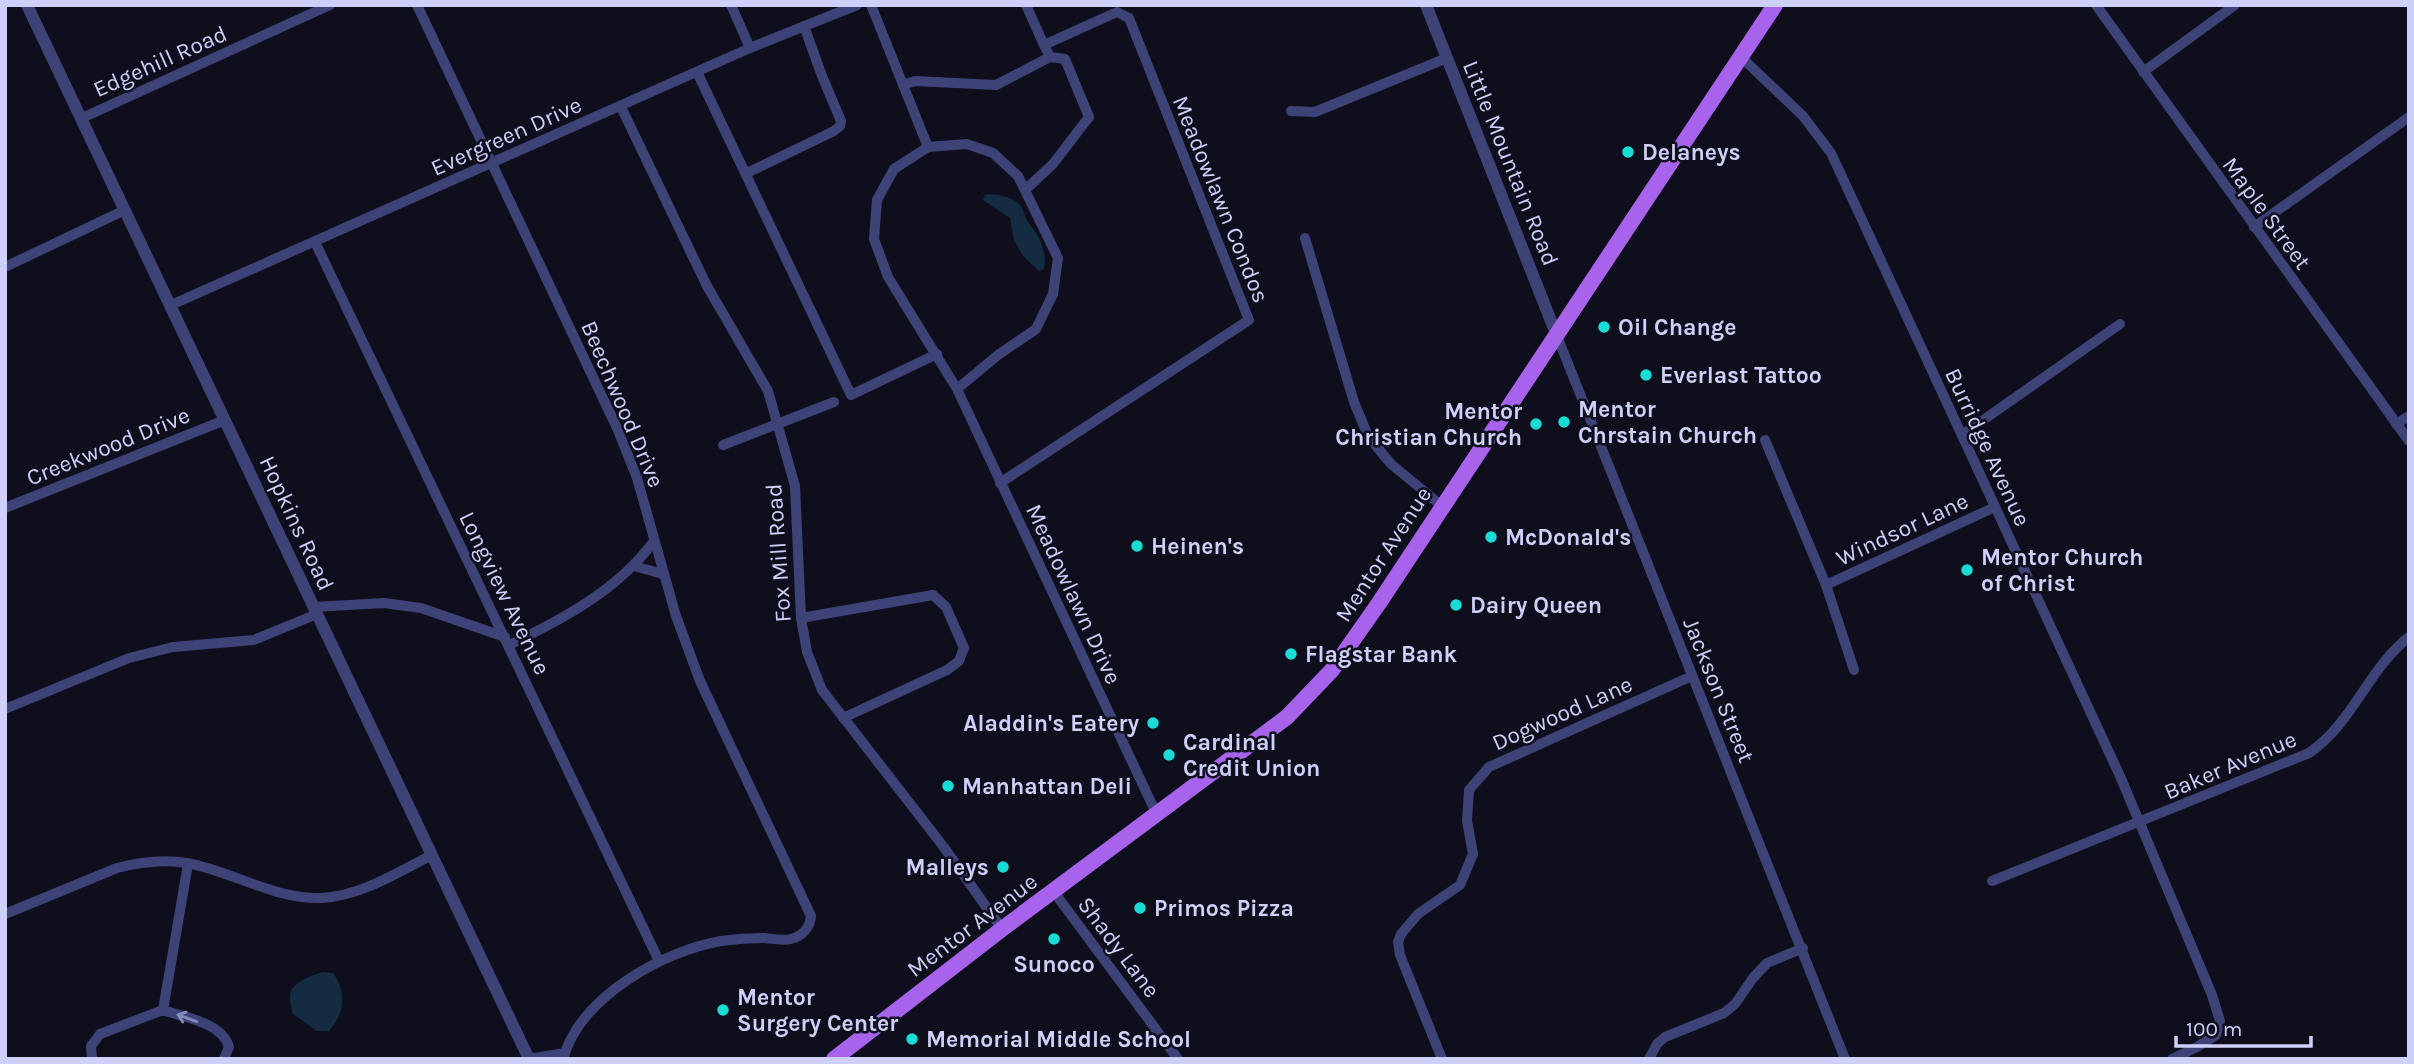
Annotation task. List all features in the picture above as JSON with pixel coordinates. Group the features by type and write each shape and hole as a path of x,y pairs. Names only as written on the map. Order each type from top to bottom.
{"main road":[{"name":"Mentor Avenue","path":"834,1059 1002,929 1287,716 1311,694 1345,653 1775,5"}],"street":[{"name":"Hopkins Road","path":"27,5 529,1059"},
{"name":"Edgehill Road","path":"82,118 330,5"},
{"name":"Beechwood Drive","path":"417,5 617,428 637,478 663,574 686,644 712,708 810,910 810,923 805,931 789,939 750,938 719,941 659,961"},
{"path":"731,5 750,48"},
{"name":"Evergreen Drive","path":"171,305 750,48 857,5"},
{"path":"871,5 928,147"},
{"path":"1026,5 1050,57"},
{"name":"Little Mountain Road","path":"1426,5 1557,336"},
{"name":"Maple Street","path":"2096,5 2409,441"},
{"path":"2143,72 2235,5"},
{"name":"Meadowlawn Condos","path":"1000,483 1249,320 1129,18 1117,12 1044,45"},
{"path":"747,173 840,126 838,113 804,26"},
{"path":"904,85 915,81 996,85 1050,57 1065,59 1089,117 1053,164 1025,190"},
{"name":"Burridge Avenue","path":"1741,57 1803,116 1831,153 2140,823 2212,995 2220,1021 2216,1035 2172,1059"},
{"path":"1291,111 1315,112 1447,58"},
{"path":"697,72 851,396 937,354"},
{"name":"Fox Mill Road","path":"621,107 707,286 768,391 795,486 801,618 813,672 822,690 943,846 1002,929"},
{"path":"2254,228 2409,117"},
{"name":"Meadowlawn Drive","path":"957,389 1035,329 1053,294 1058,258 1018,176 993,153 967,144 928,147 894,169 877,200 874,239 888,277 957,389 1157,815"},
{"path":"5,267 125,210"},
{"path":"1306,238 1354,402 1368,436 1396,470 1441,506"},
{"name":"Longview Avenue","path":"315,242 659,961"},
{"path":"1962,435 2120,324"},
{"name":"Jackson Street","path":"1557,336 1845,1059"},
{"path":"723,445 834,402"},
{"path":"2396,424 2409,416"},
{"name":"Creekwood Drive","path":"5,508 225,420"},
{"name":"Windsor Lane","path":"1765,440 1826,585 1854,670"},
{"name":"Windsor Lane","path":"1826,585 1995,507"},
{"path":"5,709 129,658 173,648 254,640 315,610 384,603 421,608 449,616 507,641 568,614 597,595 634,566 654,541"},
{"path":"634,566 663,574"},
{"path":"801,618 933,595 946,607 964,648 959,661 947,670 843,718"},
{"name":"Baker Avenue","path":"1992,881 2300,758 2321,745 2346,719 2395,649 2409,637"},
{"name":"Dogwood Lane","path":"1441,1059 1400,955 1398,942 1401,934 1418,914 1460,884 1473,853 1467,821 1469,790 1489,767 1692,676"},
{"path":"5,914 117,868 136,863 165,861 188,864 274,891 322,898 346,894 374,884 432,855"},
{"path":"163,1010 188,864"},
{"name":"Shady Lane","path":"1054,892 1178,1059"},
{"path":"1648,1059 1665,1037 1724,1013 1735,1004 1767,963 1803,948"},
{"path":"529,1059 564,1056 576,1033 600,1003 625,981 659,961"},
{"path":"92,1059 90,1049 100,1034 163,1010 218,1030 227,1040 229,1047 224,1059"}],"water":[{"path":"985,195 1011,199 1021,206 1042,244 1044,269 1039,271 1023,256 1014,240 1010,218 983,200"},
{"path":"323,972 333,973 338,980 342,1003 338,1017 329,1031 317,1031 293,1014 290,996 298,983"}],"place":[{"name":"Delaneys","path":"1628,152"},
{"name":"Oil Change","path":"1604,327"},
{"name":"Everlast Tattoo","path":"1646,375"},
{"name":"Mentor Chrstain Church","path":"1564,422"},
{"name":"Mentor Christian Church","path":"1536,424"},
{"name":"McDonald's","path":"1491,537"},
{"name":"Heinen's","path":"1137,546"},
{"name":"Mentor Church of Christ","path":"1967,570"},
{"name":"Dairy Queen","path":"1456,605"},
{"name":"Flagstar Bank","path":"1291,654"},
{"name":"Aladdin's Eatery","path":"1153,723"},
{"name":"Cardinal Credit Union","path":"1169,755"},
{"name":"Manhattan Deli","path":"948,786"},
{"name":"Malleys","path":"1003,867"},
{"name":"Primos Pizza","path":"1140,908"},
{"name":"Sunoco","path":"1054,939"},
{"name":"Mentor Surgery Center","path":"723,1010"},
{"name":"Memorial Middle School","path":"912,1039"}]}
